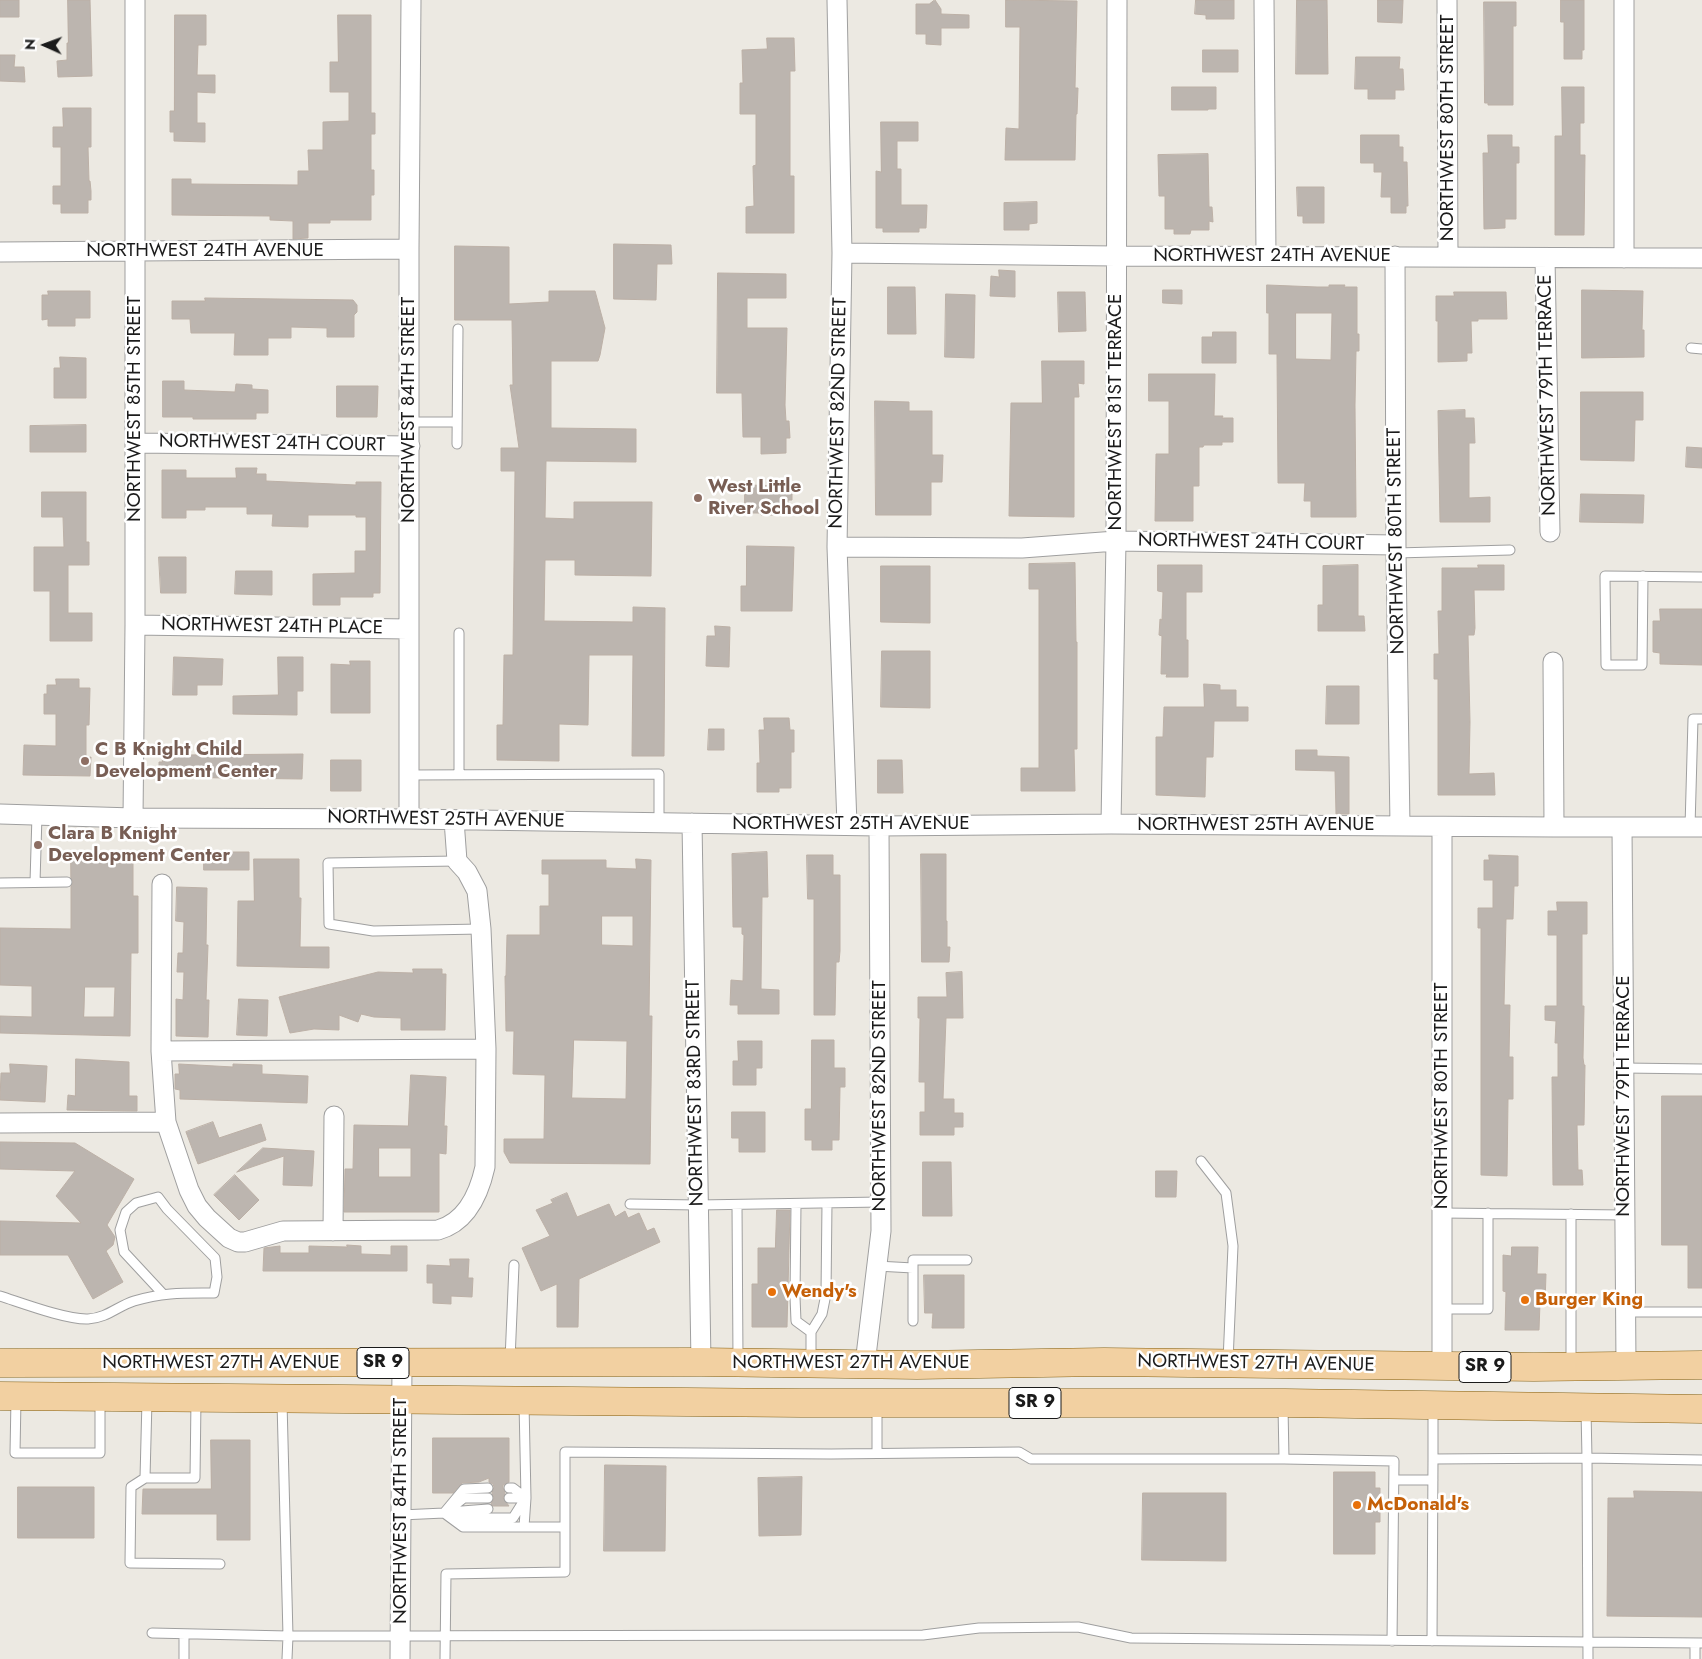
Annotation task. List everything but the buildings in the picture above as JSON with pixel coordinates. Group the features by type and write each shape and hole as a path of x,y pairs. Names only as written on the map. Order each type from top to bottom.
{"main road":[{"name":"NORTHWEST 27TH AVENUE","path":"0,1363 701,1362 917,1365 1104,1362 1442,1366 1702,1365"},
{"path":"673,1401 688,1387 701,1362"},
{"path":"719,1401 727,1393 736,1388 746,1386 836,1386 854,1378 864,1364"},
{"path":"1193,1403 1235,1391 1251,1380 1256,1364"},
{"path":"877,1403 885,1391 917,1365"},
{"path":"1287,1404 1321,1393 1420,1386 1426,1383 1442,1366"},
{"name":"NORTHWEST 27TH AVENUE","path":"8,1396 877,1403 1193,1403 1702,1409"}],"street":[{"name":"NORTHWEST 85TH STREET","path":"132,818 135,625 135,0"},
{"name":"NORTHWEST 84TH STREET","path":"410,819 408,628 411,0"},
{"name":"NORTHWEST 82ND STREET","path":"837,0 842,253 837,547 847,825"},
{"name":"NORTHWEST 81ST TERRACE","path":"1111,824 1116,541 1117,0"},
{"path":"1264,0 1266,256"},
{"name":"NORTHWEST 80TH STREET","path":"1447,0 1448,257"},
{"path":"1624,0 1624,258"},
{"name":"NORTHWEST 24TH AVENUE","path":"0,252 409,249"},
{"name":"NORTHWEST 24TH AVENUE","path":"842,253 1702,258"},
{"name":"NORTHWEST 80TH STREET","path":"1395,256 1396,549 1400,826"},
{"name":"NORTHWEST 79TH TERRACE","path":"1545,258 1550,532"},
{"name":"NORTHWEST 24TH COURT","path":"135,443 410,446"},
{"name":"NORTHWEST 24TH COURT","path":"837,547 1022,548 1116,541 1396,549"},
{"name":"NORTHWEST 24TH PLACE","path":"135,625 408,628"},
{"path":"1553,662 1554,827"},
{"name":"NORTHWEST 25TH AVENUE","path":"0,814 132,818 410,819 879,826 1111,824 1696,827"},
{"path":"162,884 161,1051 166,1122 189,1190 197,1206 229,1238 238,1242 245,1242 282,1231 438,1230 449,1227 467,1211 481,1185 485,1167 486,1049 481,929 477,891 467,872 457,861 454,820"},
{"name":"NORTHWEST 83RD STREET","path":"692,823 701,1362"},
{"name":"NORTHWEST 82ND STREET","path":"864,1364 881,1231 879,826"},
{"name":"NORTHWEST 80TH STREET","path":"1442,827 1442,1366"},
{"name":"NORTHWEST 79TH TERRACE","path":"1622,828 1626,1365"},
{"path":"161,1051 486,1049"},
{"path":"332,1231 334,1116"},
{"path":"0,1123 166,1122"},
{"name":"NORTHWEST 84TH STREET","path":"400,1659 402,1363"}],"lane":[{"path":"457,444 458,329"},
{"path":"1691,348 1702,349"},
{"path":"410,422 458,422"},
{"name":"NORTHWEST 24TH COURT","path":"1396,549 1510,550"},
{"path":"1643,576 1642,665 1606,665 1605,576 1643,576 1702,577"},
{"path":"459,632 459,775"},
{"path":"1696,827 1693,719 1702,719"},
{"path":"410,776 659,774 659,823"},
{"path":"35,882 36,815"},
{"path":"457,861 328,863 329,924 373,931 481,929"},
{"path":"0,883 67,882"},
{"path":"1624,1068 1702,1069"},
{"path":"1201,1161 1226,1193 1233,1246 1228,1364"},
{"path":"0,1296 70,1317 88,1319 111,1314 132,1302 164,1294 214,1293 217,1277 215,1258 167,1210 158,1197 136,1203 126,1212 120,1230 124,1252 164,1294"},
{"path":"630,1204 698,1205 881,1202"},
{"path":"811,1363 811,1332 822,1314 826,1294 826,1203"},
{"path":"737,1204 738,1363"},
{"path":"796,1204 794,1297 796,1321 811,1332"},
{"path":"1442,1213 1625,1215"},
{"path":"1442,1309 1488,1309 1488,1213"},
{"path":"1571,1214 1571,1366"},
{"path":"913,1321 913,1260 967,1260"},
{"path":"510,1363 514,1265"},
{"path":"877,1266 913,1268"},
{"path":"1626,1312 1702,1312"},
{"path":"8,1396 15,1454 100,1453 100,1397"},
{"path":"145,1478 147,1398"},
{"path":"196,1398 195,1478 145,1478 131,1487 130,1563 220,1564"},
{"path":"282,1399 287,1659"},
{"path":"524,1400 526,1498 524,1527"},
{"path":"877,1403 877,1454"},
{"path":"1284,1459 1287,1404"},
{"path":"1432,1641 1433,1406"},
{"path":"1586,1408 1588,1659"},
{"path":"445,1659 446,1574 565,1572 565,1452 877,1454 1018,1452 1030,1459 1394,1461 1392,1641"},
{"path":"1433,1458 1702,1460"},
{"path":"1394,1480 1433,1480"},
{"path":"509,1488 513,1488 526,1498"},
{"path":"444,1513 464,1498 488,1493"},
{"path":"509,1498 526,1498"},
{"path":"509,1508 512,1508 526,1498"},
{"path":"444,1513 465,1518 513,1518 526,1498"},
{"path":"401,1515 488,1509"},
{"path":"444,1513 464,1527 565,1527"},
{"path":"152,1633 288,1636 923,1635 979,1628 1078,1627 1131,1638 1698,1643 1695,1659"},
{"path":"184,1634 184,1659"}],"place":[{"name":"West Little River School","path":"698,498"},
{"name":"C B Knight Child Development Center","path":"85,761"},
{"name":"Clara B Knight Development Center","path":"38,845"},
{"name":"Wendy's","path":"772,1292"},
{"name":"Burger King","path":"1525,1300"},
{"name":"McDonald's","path":"1357,1505"}]}
